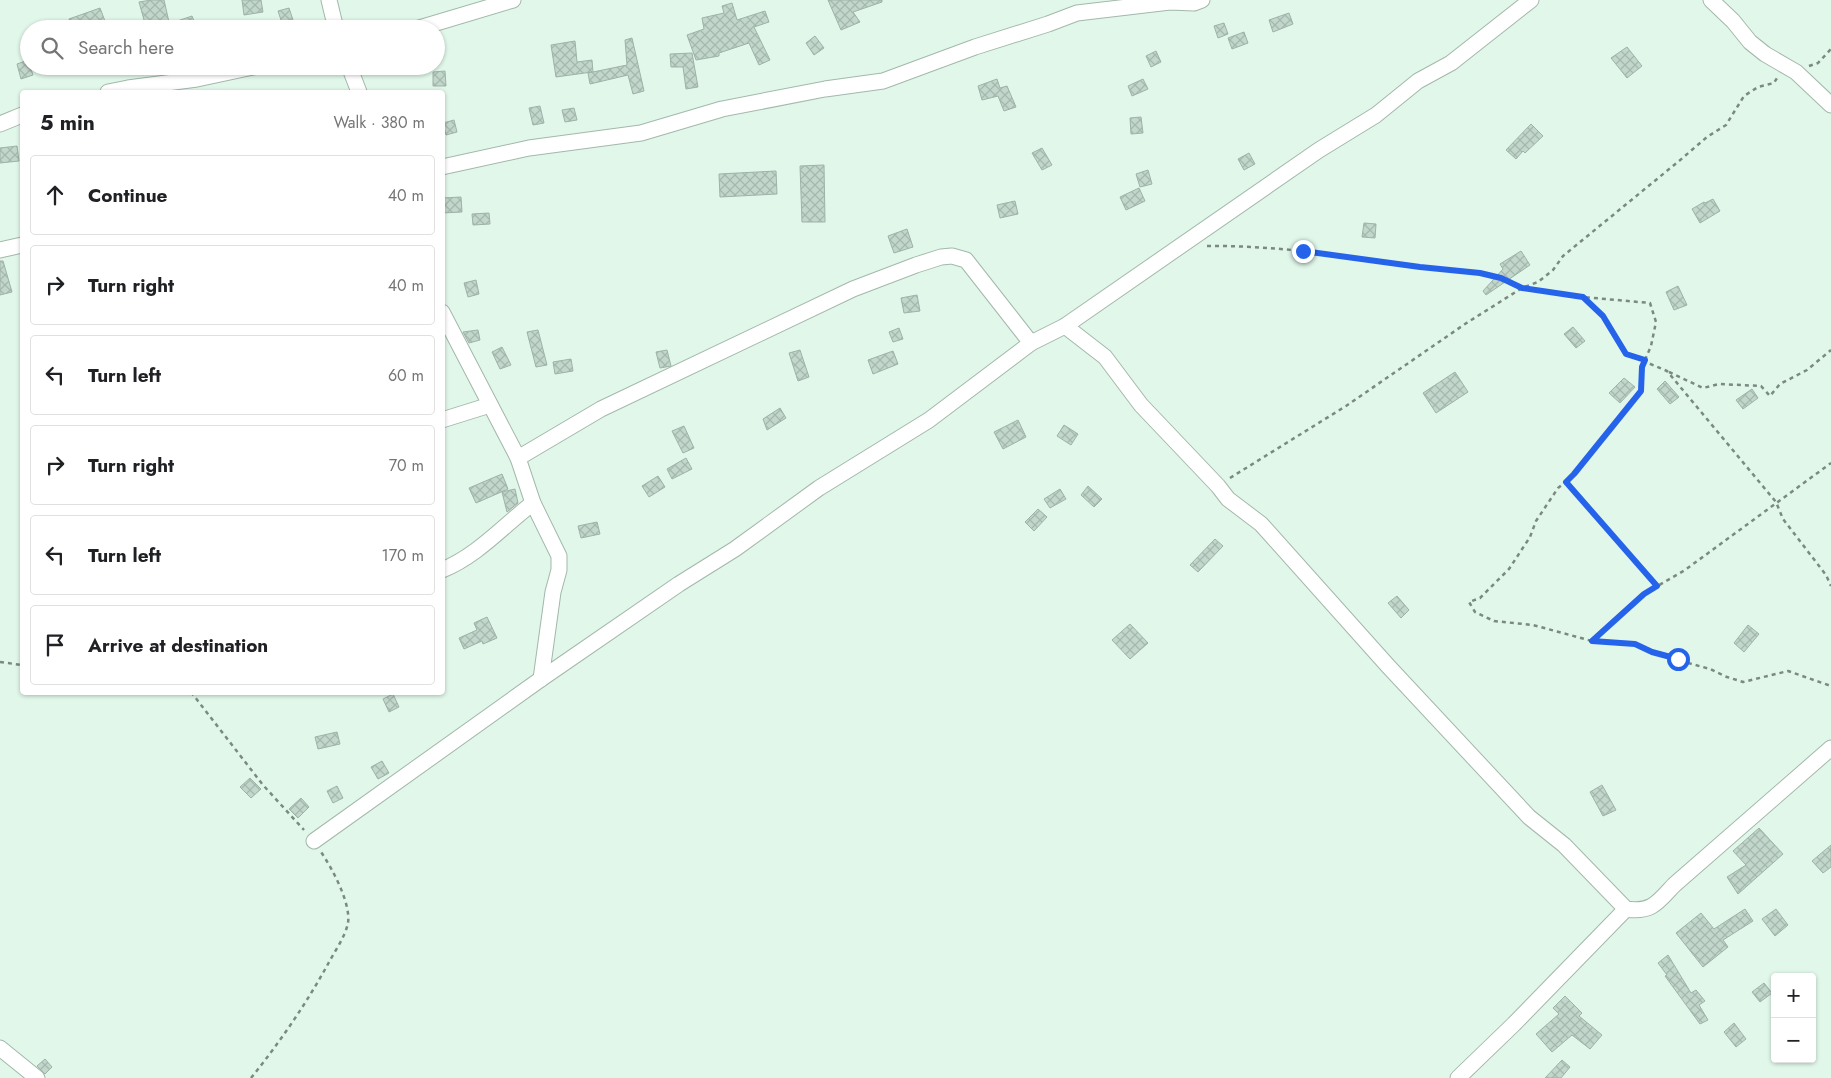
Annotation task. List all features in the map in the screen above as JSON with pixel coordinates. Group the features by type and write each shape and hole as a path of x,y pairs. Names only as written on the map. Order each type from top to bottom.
{"street":[{"path":"329,0 334,20"},
{"path":"445,20 513,0"},
{"path":"445,166 529,148 641,133 722,110 825,89 883,81 975,47 1048,24 1077,12 1170,2 1194,3 1202,0"},
{"path":"314,841 541,679 680,584 735,549 819,488 928,420 1032,343 1065,326 1319,150 1376,116 1418,81 1451,63 1531,0"},
{"path":"1711,0 1750,42 1765,54 1796,72 1831,105"},
{"path":"118,90 212,75"},
{"path":"352,75 358,90"},
{"path":"0,124 20,116"},
{"path":"0,250 20,245"},
{"path":"518,458 601,409 718,353 853,289 941,257 952,256 966,260 1032,343"},
{"path":"445,318 518,458 533,503 558,556 559,570 553,592 541,679"},
{"path":"1065,326 1105,357 1141,404 1228,499 1261,524 1388,666 1529,817 1564,845 1626,909 1639,911 1654,906 1674,885 1831,748"},
{"path":"445,419 490,406"},
{"path":"445,568 475,552 507,523 533,503"},
{"path":"1458,1078 1514,1024 1626,909"},
{"path":"0,1048 37,1078"}],"path":[{"path":"1218,486 1346,406 1465,324 1522,288 1538,282 1553,270 1563,256 1694,146 1726,125 1744,96 1758,87 1774,83 1780,74 1796,72 1818,63 1831,49"},
{"path":"1207,246 1236,246 1303,251 1480,273 1501,278 1522,288 1583,297 1650,303 1656,322 1651,346 1642,367 1641,391 1574,474 1558,488 1536,521 1530,537 1509,569 1480,598 1469,602 1475,612 1494,621 1533,625 1592,641 1635,644 1652,652 1710,669 1727,678 1743,682 1788,670 1831,686"},
{"path":"1583,297 1603,316 1626,354 1645,360 1703,388 1719,384 1761,386 1770,396 1780,384 1808,370 1831,350"},
{"path":"1667,371 1776,502 1783,519 1826,575 1831,586"},
{"path":"1592,641 1644,594 1685,570 1831,462"},
{"path":"1566,482 1657,586"},
{"path":"0,662 20,665"},
{"path":"193,695 263,785 314,841 332,868 344,896 348,922 340,942 308,999 252,1078"}],"building":[{"path":"164,0 169,20 144,20 139,2"},
{"path":"242,0 261,0 263,12 244,15"},
{"path":"828,0 882,0 882,2 853,12 860,22 841,30"},
{"path":"732,3 737,20 765,11 769,22 754,27 770,60 759,65 749,43 719,53 719,56 696,60 687,35 704,29 702,18 724,13 722,6"},
{"path":"100,8 105,20 69,20"},
{"path":"289,8 293,20 281,20 278,11"},
{"path":"1289,13 1293,24 1273,32 1269,20"},
{"path":"192,16 194,20 180,20"},
{"path":"1224,23 1228,34 1218,38 1214,26"},
{"path":"1244,32 1248,43 1232,49 1228,38"},
{"path":"815,36 824,48 814,55 806,43"},
{"path":"632,38 644,91 633,94 628,75 590,84 588,73 592,72 556,77 551,45 575,41 577,62 592,60 593,72 627,65 625,40"},
{"path":"1627,47 1642,66 1627,78 1611,58"},
{"path":"1156,51 1161,62 1151,67 1146,56"},
{"path":"692,53 698,87 686,89 683,67 671,67 670,54"},
{"path":"20,63 20,75 33,75 21,79 17,64"},
{"path":"445,71 446,86 433,86 433,75 445,75"},
{"path":"997,79 1000,88 1007,86 1016,107 1004,111 998,96 982,100 978,86"},
{"path":"1143,79 1148,89 1132,96 1128,86"},
{"path":"540,106 544,123 533,125 529,108"},
{"path":"574,108 577,120 565,122 562,110"},
{"path":"1141,117 1143,133 1131,134 1130,118"},
{"path":"454,120 457,132 446,135 445,122"},
{"path":"1531,124 1543,136 1525,153 1523,151 1516,159 1506,150"},
{"path":"17,146 19,161 0,163 0,148"},
{"path":"1042,148 1052,165 1042,170 1032,153"},
{"path":"1249,153 1255,164 1244,170 1238,159"},
{"path":"824,165 825,222 802,222 800,166"},
{"path":"1148,170 1152,184 1140,187 1136,174"},
{"path":"776,171 777,194 720,197 719,174"},
{"path":"1139,188 1145,201 1126,210 1120,197"},
{"path":"461,197 462,212 445,213 445,198"},
{"path":"1713,199 1720,211 1700,223 1692,209"},
{"path":"1015,201 1018,214 1000,218 997,205"},
{"path":"489,213 490,224 473,225 472,214"},
{"path":"1364,223 1376,224 1375,238 1362,237"},
{"path":"907,229 913,247 894,253 888,236"},
{"path":"1521,251 1530,265 1486,295 1483,291 1503,269 1500,264"},
{"path":"0,261 3,261 12,292 0,295"},
{"path":"476,280 479,294 468,297 464,283"},
{"path":"1678,286 1687,305 1674,310 1666,292"},
{"path":"917,295 920,311 904,313 901,298"},
{"path":"1573,327 1585,341 1576,348 1564,334"},
{"path":"899,328 903,339 893,342 889,332"},
{"path":"478,330 480,340 469,343 463,332"},
{"path":"538,330 547,365 536,367 527,332"},
{"path":"502,347 511,365 500,369 492,352"},
{"path":"667,350 671,366 660,368 656,352"},
{"path":"800,350 809,377 798,381 789,353"},
{"path":"893,351 898,364 873,374 868,360"},
{"path":"571,359 573,371 555,374 553,362"},
{"path":"1455,372 1468,392 1436,413 1423,393"},
{"path":"1624,378 1635,387 1620,403 1609,393"},
{"path":"1665,381 1679,397 1670,404 1657,389"},
{"path":"1752,389 1758,398 1743,409 1736,400"},
{"path":"780,408 786,418 767,430 763,419"},
{"path":"1018,420 1026,437 1003,449 994,432"},
{"path":"1064,425 1078,434 1071,445 1057,436"},
{"path":"684,426 694,448 683,453 672,431"},
{"path":"686,458 692,469 672,479 667,469"},
{"path":"502,474 508,489 476,503 469,488"},
{"path":"658,476 665,487 649,497 642,486"},
{"path":"1088,486 1102,499 1094,507 1081,495"},
{"path":"515,489 518,503 507,512 502,492"},
{"path":"1060,489 1066,499 1050,508 1044,499"},
{"path":"1038,509 1047,517 1034,531 1025,522"},
{"path":"597,522 600,534 581,538 578,526"},
{"path":"1215,539 1223,546 1198,572 1190,565"},
{"path":"1397,596 1409,610 1401,618 1388,603"},
{"path":"487,617 497,638 483,644 482,641 464,649 459,638 477,630 474,623"},
{"path":"1130,624 1148,643 1130,659 1112,640"},
{"path":"1748,625 1759,634 1744,652 1734,643"},
{"path":"393,695 399,707 389,712 383,699"},
{"path":"337,732 340,744 318,749 315,737"},
{"path":"382,761 389,773 378,779 371,767"},
{"path":"250,778 261,789 251,798 240,787"},
{"path":"1602,785 1616,810 1603,816 1590,792"},
{"path":"337,786 343,798 333,803 327,791"},
{"path":"301,798 309,807 298,818 289,809"},
{"path":"1759,828 1783,854 1738,894 1727,877 1746,865 1733,851"},
{"path":"1831,845 1831,867 1823,873 1812,861"},
{"path":"1745,909 1753,921 1723,940 1728,947 1703,967 1676,933 1701,913 1714,929"},
{"path":"1776,909 1788,925 1775,936 1762,919"},
{"path":"1668,955 1691,993 1696,990 1705,1001 1699,1005 1708,1020 1700,1024 1665,976 1667,975 1658,963"},
{"path":"1764,983 1771,994 1760,1002 1752,992"},
{"path":"1565,996 1582,1013 1579,1016 1602,1035 1590,1049 1572,1035 1552,1052 1536,1034 1559,1014 1553,1008"},
{"path":"1734,1023 1746,1039 1736,1047 1724,1032"},
{"path":"45,1059 52,1067 45,1074 37,1066"},
{"path":"1562,1060 1570,1067 1561,1078 1545,1078"}],"route":[{"path":"1303,251 1480,273 1501,278 1522,288 1583,297 1603,316 1626,354 1645,360 1642,367 1641,391 1566,482 1657,586 1644,594 1592,641 1635,644 1652,652 1678,659"}]}
